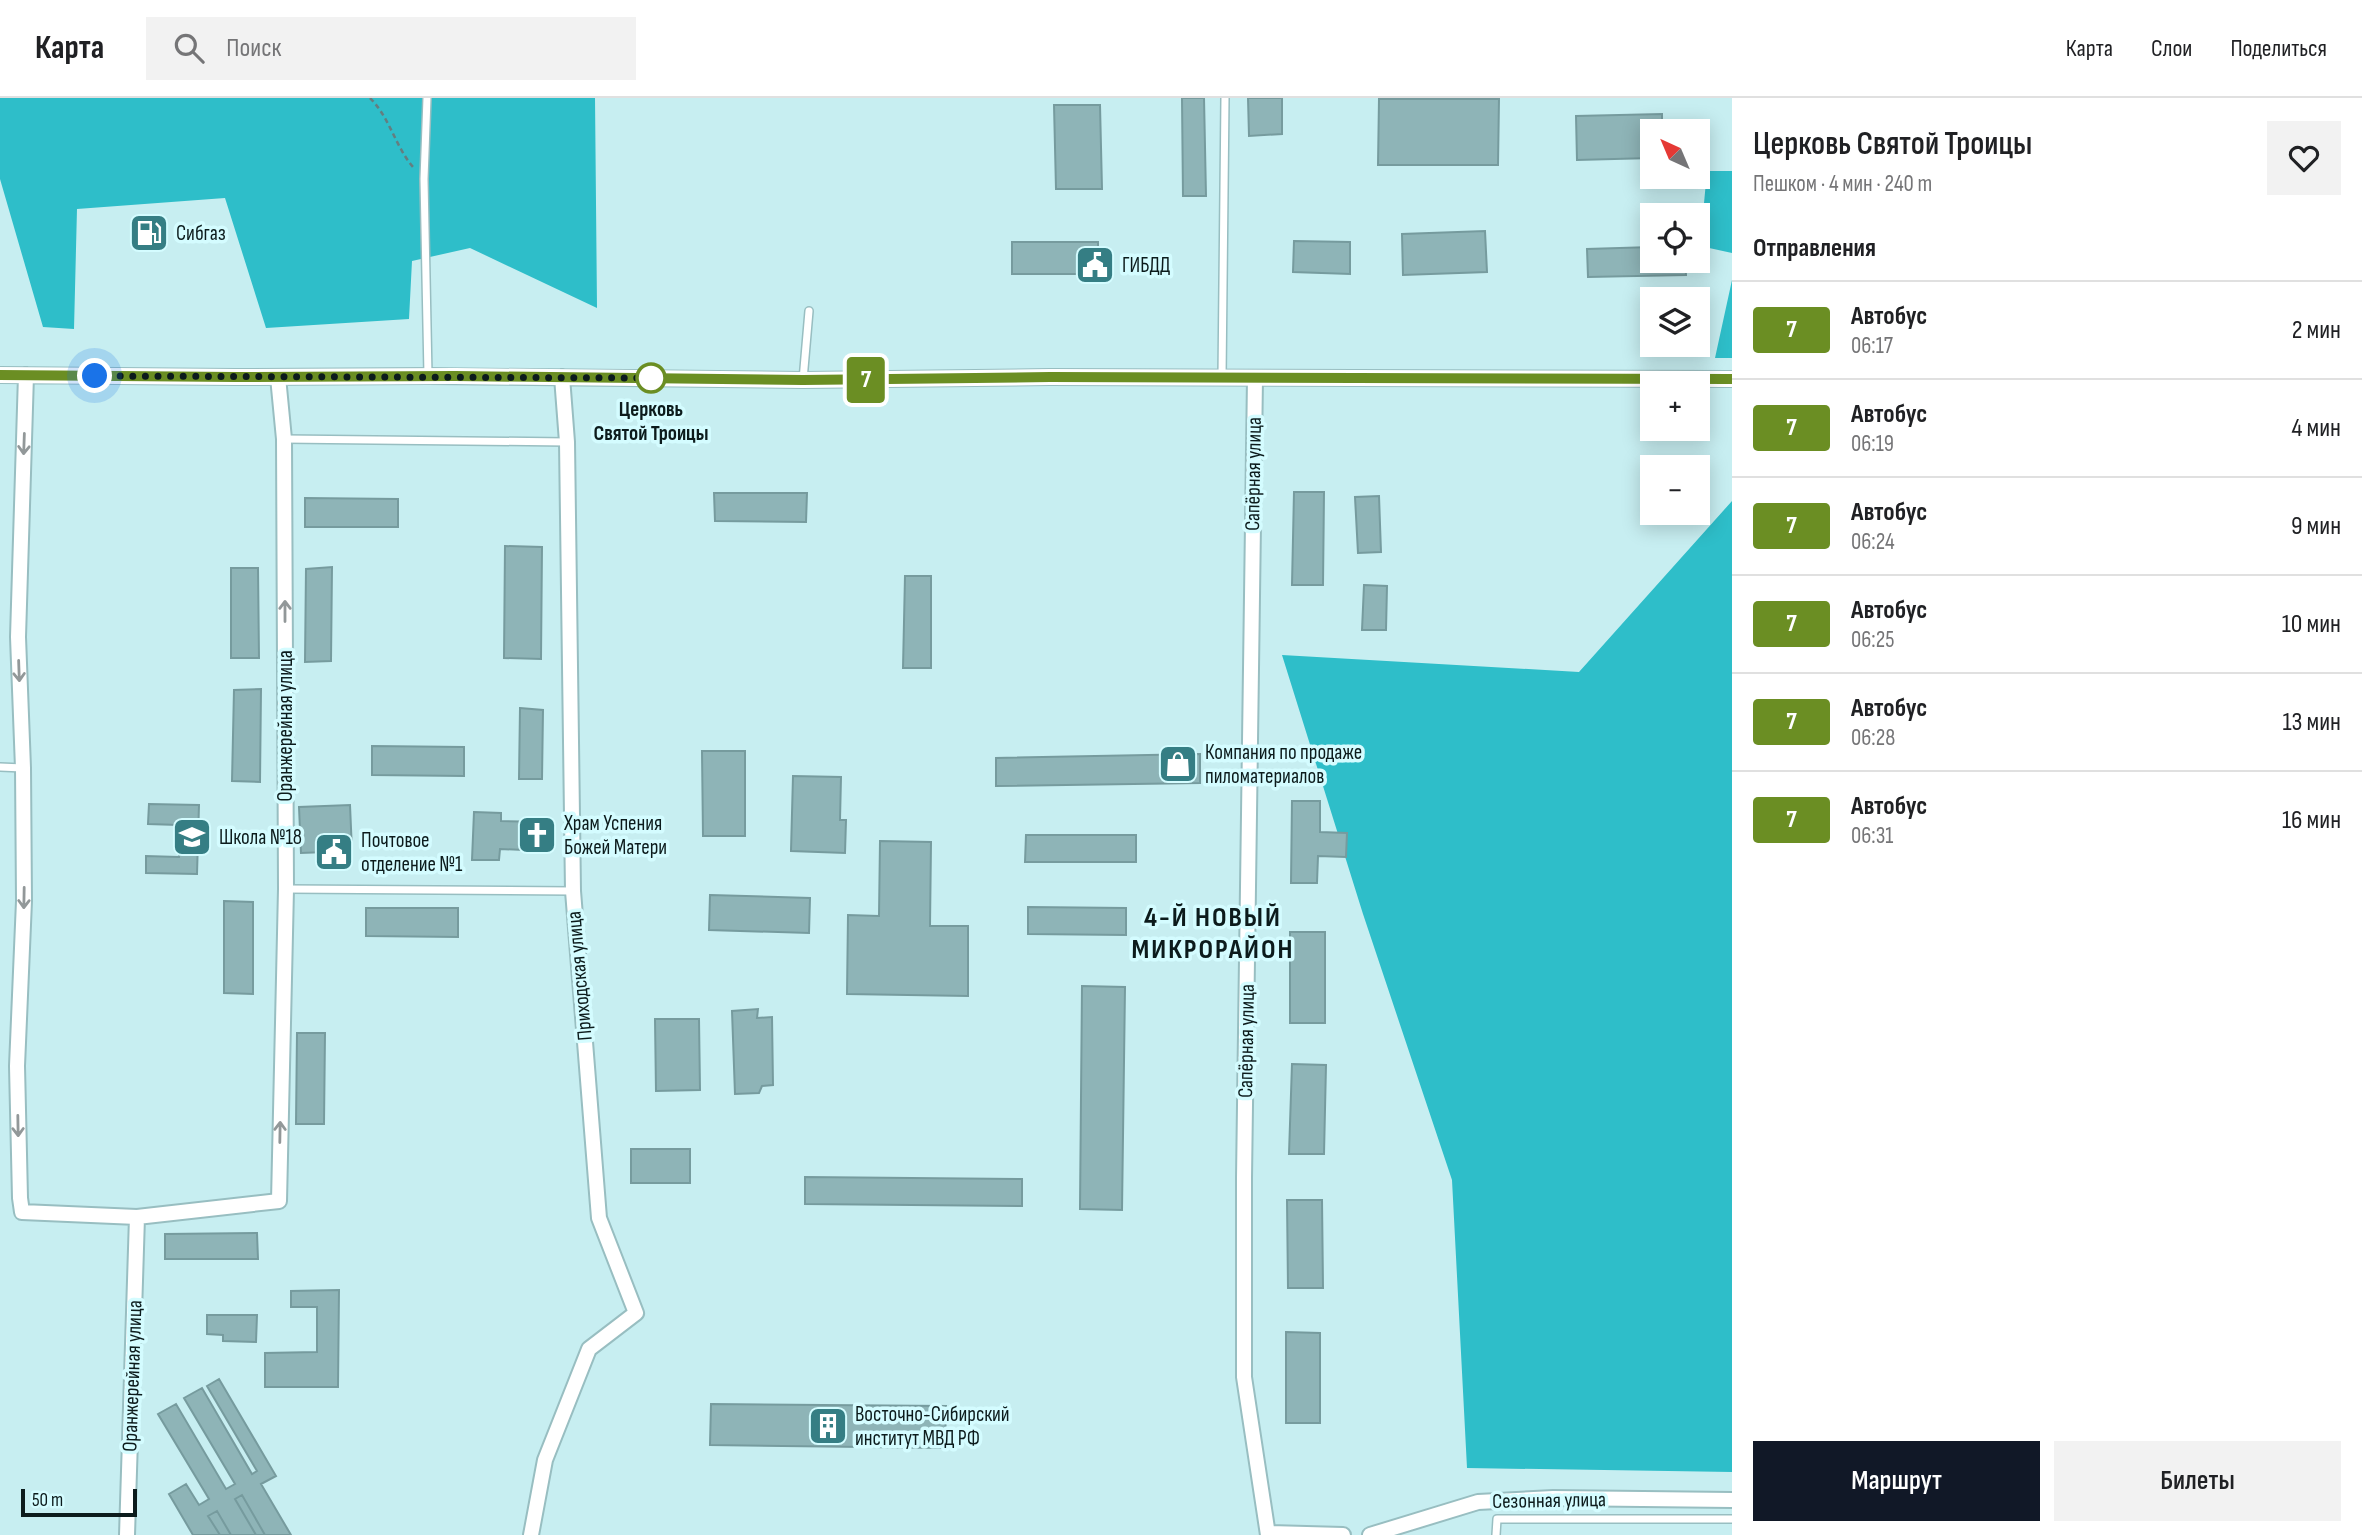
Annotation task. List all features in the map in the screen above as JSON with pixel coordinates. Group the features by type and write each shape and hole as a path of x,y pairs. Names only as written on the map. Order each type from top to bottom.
{"street":[{"path":"0,375 803,380 1732,379"},
{"path":"26,375 18,637 24,901 17,1066 22,1212 137,1217"},
{"name":"Оранжерейная улица","path":"127,1535 137,1217 279,1201 286,889 284,439 278,377"},
{"name":"Приходская улица","path":"531,1535 545,1460 589,1349 636,1313 599,1218 573,891 568,442 562,377"},
{"name":"Сапёрная улица","path":"1255,378 1244,1178 1244,1377 1268,1534"},
{"name":"Сезонная улица","path":"1370,1535 1478,1502 1553,1498 1732,1500"},
{"path":"1268,1534 1343,1535"}],"lane":[{"path":"427,98 424,180 428,376"},
{"path":"1222,378 1226,98"},
{"path":"803,380 809,311"},
{"path":"284,439 568,442"},
{"path":"0,767 23,768"},
{"path":"286,889 573,891"},
{"path":"1496,1535 1497,1519 1732,1519"}],"path":[{"path":"370,98 388,123 403,156 424,180"}],"shaded area":[{"path":"0,98 595,98 597,308 470,248 412,261 409,319 266,328 225,198 77,209 74,329 43,327 0,179"},
{"path":"1710,171 1732,171 1732,253 1710,248 1710,203 1704,203 1705,189 1710,189"},
{"path":"1732,280 1732,358 1715,358"},
{"path":"1732,501 1732,1472 1467,1468 1452,1180 1363,914 1282,655 1579,672"}],"building":[{"path":"1182,98 1204,98 1206,196 1183,196"},
{"path":"1248,98 1282,98 1282,134 1249,136"},
{"path":"1379,99 1499,99 1498,165 1378,165"},
{"path":"1054,105 1100,105 1102,189 1056,189"},
{"path":"1662,114 1662,119 1640,119 1640,158 1577,160 1576,116"},
{"path":"1485,231 1487,272 1403,275 1402,234"},
{"path":"1294,241 1350,242 1350,274 1293,272"},
{"path":"1012,242 1098,242 1098,274 1012,274"},
{"path":"1640,247 1640,273 1686,275 1588,277 1587,249"},
{"path":"1294,492 1324,492 1323,585 1292,585"},
{"path":"714,493 807,493 806,522 715,521"},
{"path":"1379,496 1381,552 1358,553 1355,497"},
{"path":"305,498 398,499 398,527 305,527"},
{"path":"505,546 542,547 541,659 504,658"},
{"path":"332,567 331,661 305,662 306,569"},
{"path":"231,568 258,568 259,658 231,658"},
{"path":"905,576 931,576 931,668 903,668"},
{"path":"1364,585 1387,586 1386,630 1362,630"},
{"path":"261,689 260,782 232,781 234,690"},
{"path":"520,708 543,710 542,779 519,779"},
{"path":"372,746 464,747 464,776 372,775"},
{"path":"702,751 745,751 745,836 703,836"},
{"path":"1200,754 1200,783 996,786 996,758"},
{"path":"793,776 841,777 840,820 846,820 845,853 791,851"},
{"path":"1292,801 1320,801 1320,832 1347,833 1346,857 1318,856 1317,883 1291,883"},
{"path":"149,804 199,805 197,874 146,873 146,856 179,857 179,825 148,824"},
{"path":"350,805 352,851 301,853 299,807"},
{"path":"474,812 501,813 501,821 546,822 545,851 500,849 499,860 472,860"},
{"path":"1026,835 1136,835 1136,862 1025,862"},
{"path":"880,841 931,842 930,926 968,926 968,996 847,994 848,915 879,916"},
{"path":"710,895 810,898 809,933 709,930"},
{"path":"224,901 253,902 253,994 224,993"},
{"path":"1028,907 1126,908 1126,935 1028,934"},
{"path":"366,908 458,908 458,937 366,936"},
{"path":"1290,932 1325,932 1325,1023 1290,1023"},
{"path":"1082,986 1125,987 1122,1210 1080,1209"},
{"path":"758,1009 757,1018 772,1017 773,1085 762,1086 759,1093 735,1094 732,1011"},
{"path":"655,1019 699,1019 700,1090 656,1091"},
{"path":"297,1033 325,1033 324,1124 296,1124"},
{"path":"1292,1064 1326,1065 1324,1154 1289,1154"},
{"path":"631,1149 690,1149 690,1183 631,1183"},
{"path":"805,1177 1022,1179 1022,1206 805,1204"},
{"path":"1287,1200 1322,1200 1323,1288 1288,1288"},
{"path":"257,1233 258,1259 165,1259 165,1234"},
{"path":"339,1290 338,1387 265,1387 265,1353 317,1352 317,1307 291,1307 291,1291"},
{"path":"207,1315 257,1315 256,1342 223,1341 223,1335 207,1334"},
{"path":"1286,1332 1320,1333 1320,1423 1286,1423"},
{"path":"219,1379 276,1476 261,1484 291,1535 265,1535 242,1495 235,1499 256,1535 231,1535 217,1511 208,1516 220,1535 193,1535 169,1494 186,1484 199,1505 209,1499 158,1414 176,1404 226,1489 235,1484 184,1398 202,1388 252,1474 257,1471 207,1386"},
{"path":"219,1379 276,1476 261,1484 291,1535 193,1535 169,1494 186,1484 199,1505 209,1499 158,1414 176,1404 226,1489 235,1484 184,1398 202,1388 252,1474 257,1471 207,1386"},
{"name":"Восточно-Сибирский институт МВД РФ","path":"711,1404 946,1406 945,1448 710,1445"}],"bus line":[{"name":"7","path":"0,375 803,380 1050,377 1732,379"}],"place":[{"name":"Сибгаз","path":"149,233"},
{"name":"ГИБДД","path":"1095,265"},
{"name":"Церковь Святой Троицы","path":"651,378"},
{"name":"Компания по продаже пиломатериалов","path":"1178,764"},
{"name":"Храм Успения Божей Матери","path":"537,835"},
{"name":"Школа №18","path":"192,837"},
{"name":"Почтовое отделение №1","path":"334,852"},
{"name":"Восточно-Сибирский институт МВД РФ","path":"828,1426"}],"district":[{"name":"4-Й НОВЫЙ МИКРОРАЙОН","path":"1213,932"}],"route":[{"path":"95,376 651,378"}]}
